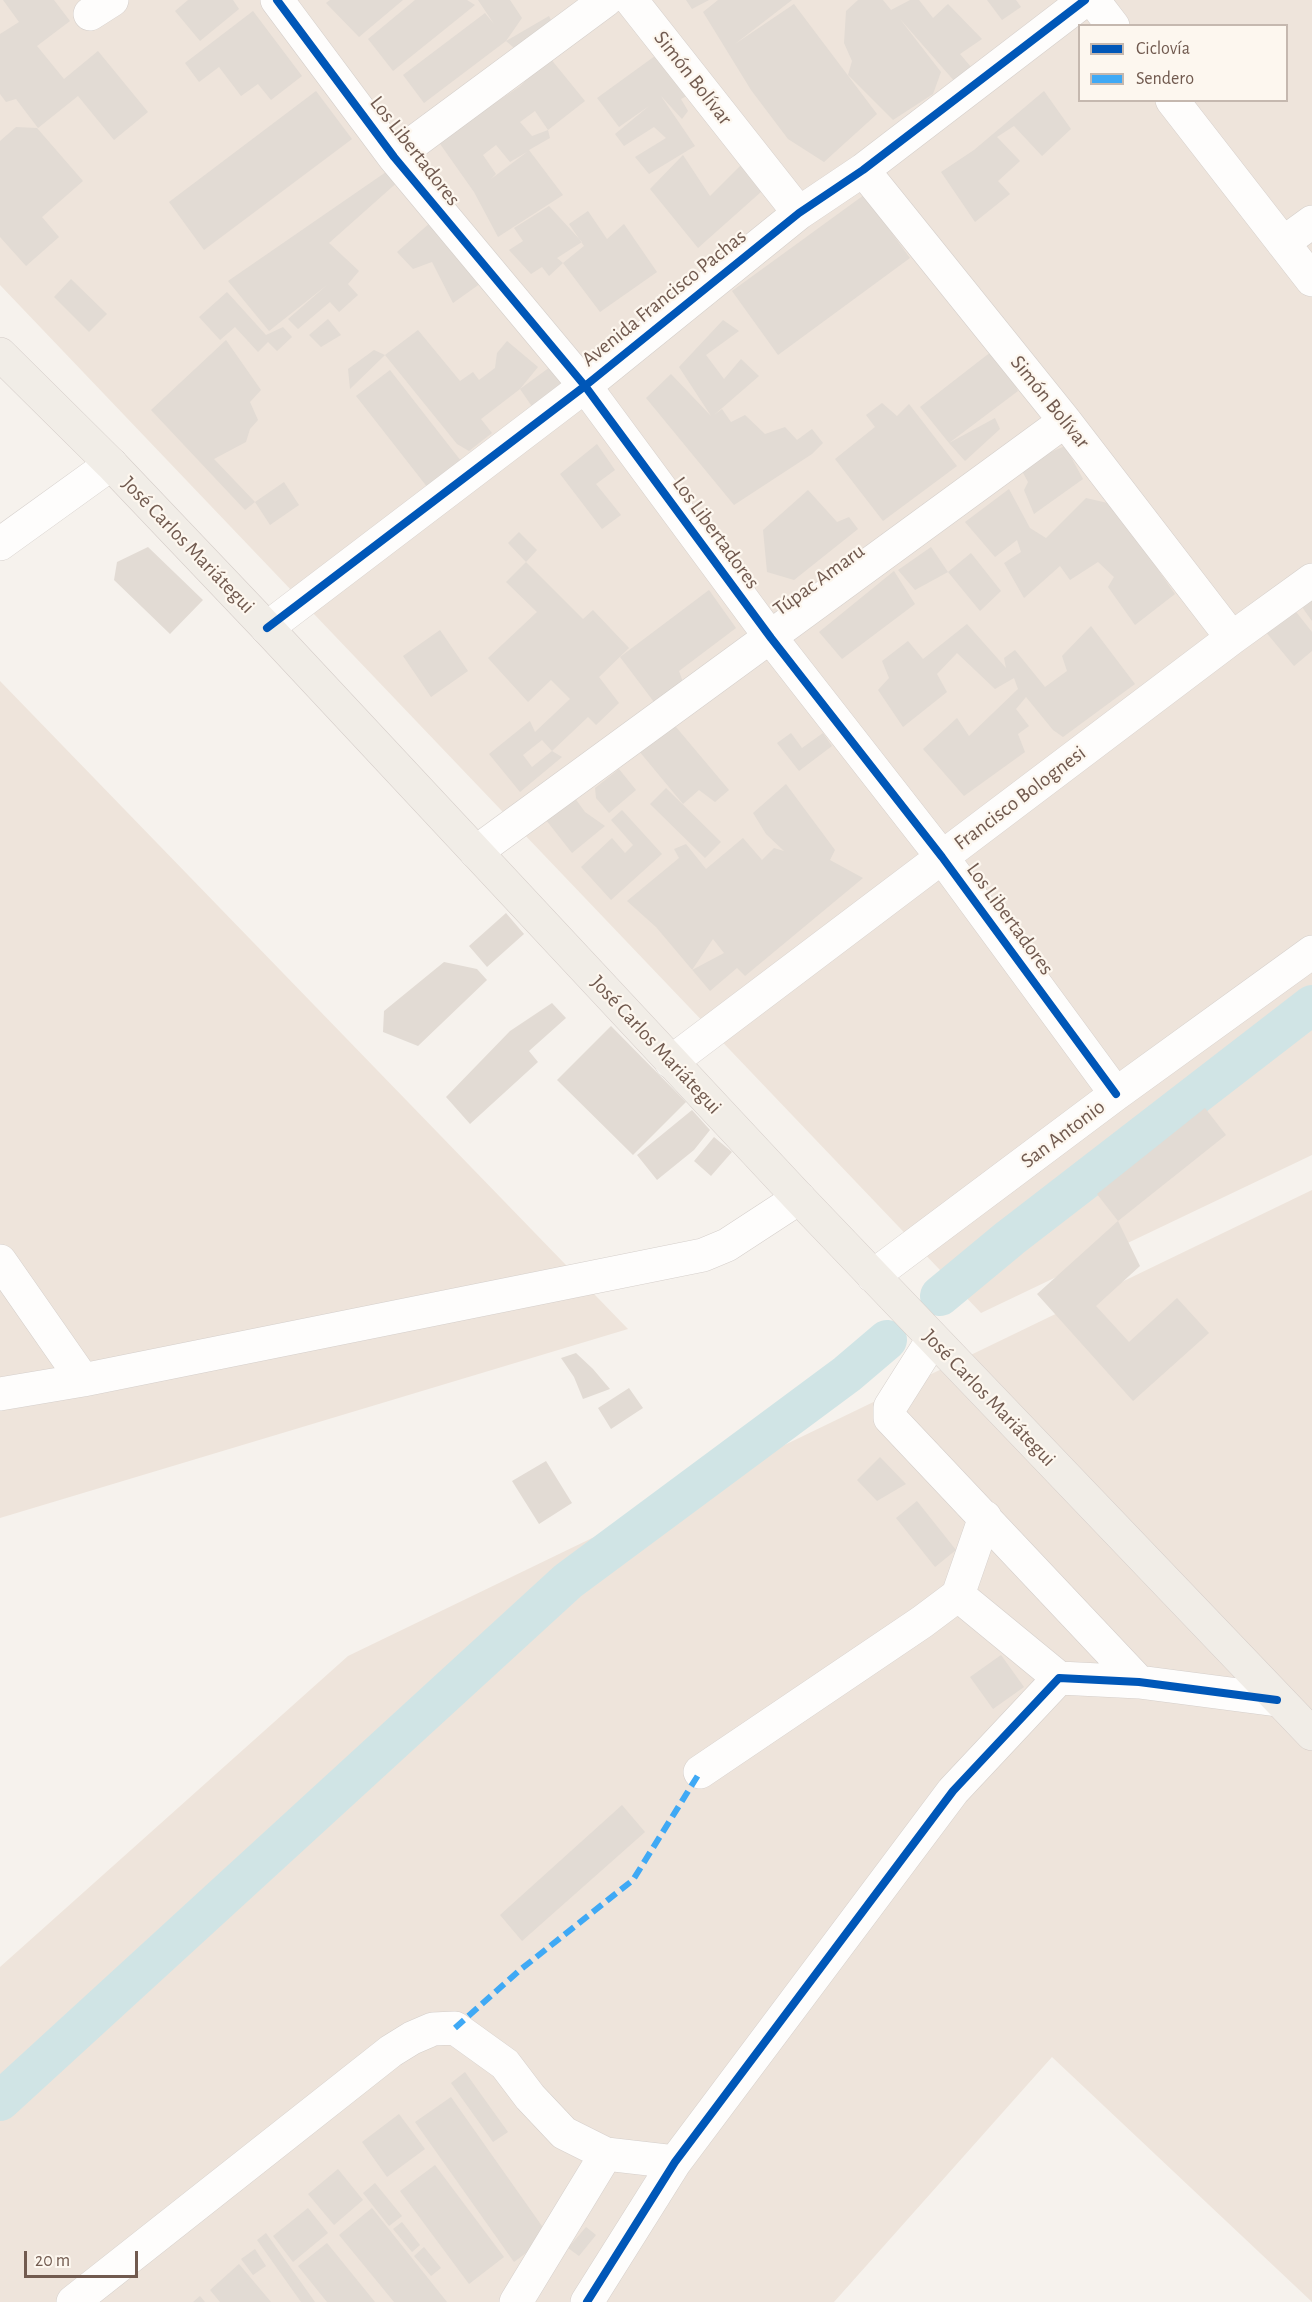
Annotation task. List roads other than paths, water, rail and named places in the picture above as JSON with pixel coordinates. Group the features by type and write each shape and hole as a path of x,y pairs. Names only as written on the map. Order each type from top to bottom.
{"main road":[{"name":"José Carlos Mariátegui","path":"0,354 111,464 267,628 799,1198 1312,1734"}],"street":[{"name":"Los Libertadores","path":"277,0 394,157 585,386 771,638 942,857 1116,1094"},
{"path":"394,157 606,0"},
{"name":"Simón Bolívar","path":"631,0 799,213"},
{"name":"Avenida Francisco Pachas","path":"267,628 585,386 799,213 863,171 1085,0"},
{"path":"1093,0 1111,24"},
{"path":"1174,102 1312,280"},
{"name":"Simón Bolívar","path":"863,171 1065,421 1232,638"},
{"path":"1283,243 1312,222"},
{"name":"Túpac Amaru","path":"476,852 1065,421"},
{"path":"0,544 111,464"},
{"name":"Francisco Bolognesi","path":"671,1062 1312,580"},
{"name":"San Antonio","path":"873,1276 1116,1094 1312,952"},
{"path":"0,1394 83,1380 703,1254 727,1245 799,1198"},
{"path":"0,1261 83,1380"},
{"path":"933,1339 890,1407 890,1418 1139,1682"},
{"path":"700,1772 922,1622 958,1595 985,1517"},
{"path":"958,1595 1059,1678 1139,1682 1277,1700"},
{"path":"587,2302 675,2162 953,1791 1059,1678"},
{"path":"73,2302 391,2051 433,2029 455,2028 505,2064 530,2097 564,2133 606,2154 675,2162"},
{"path":"516,2302 606,2154"}],"waterway":[{"path":"940,1296 1010,1238 1312,1005"},
{"path":"0,2101 568,1581 847,1374 887,1340"}]}
